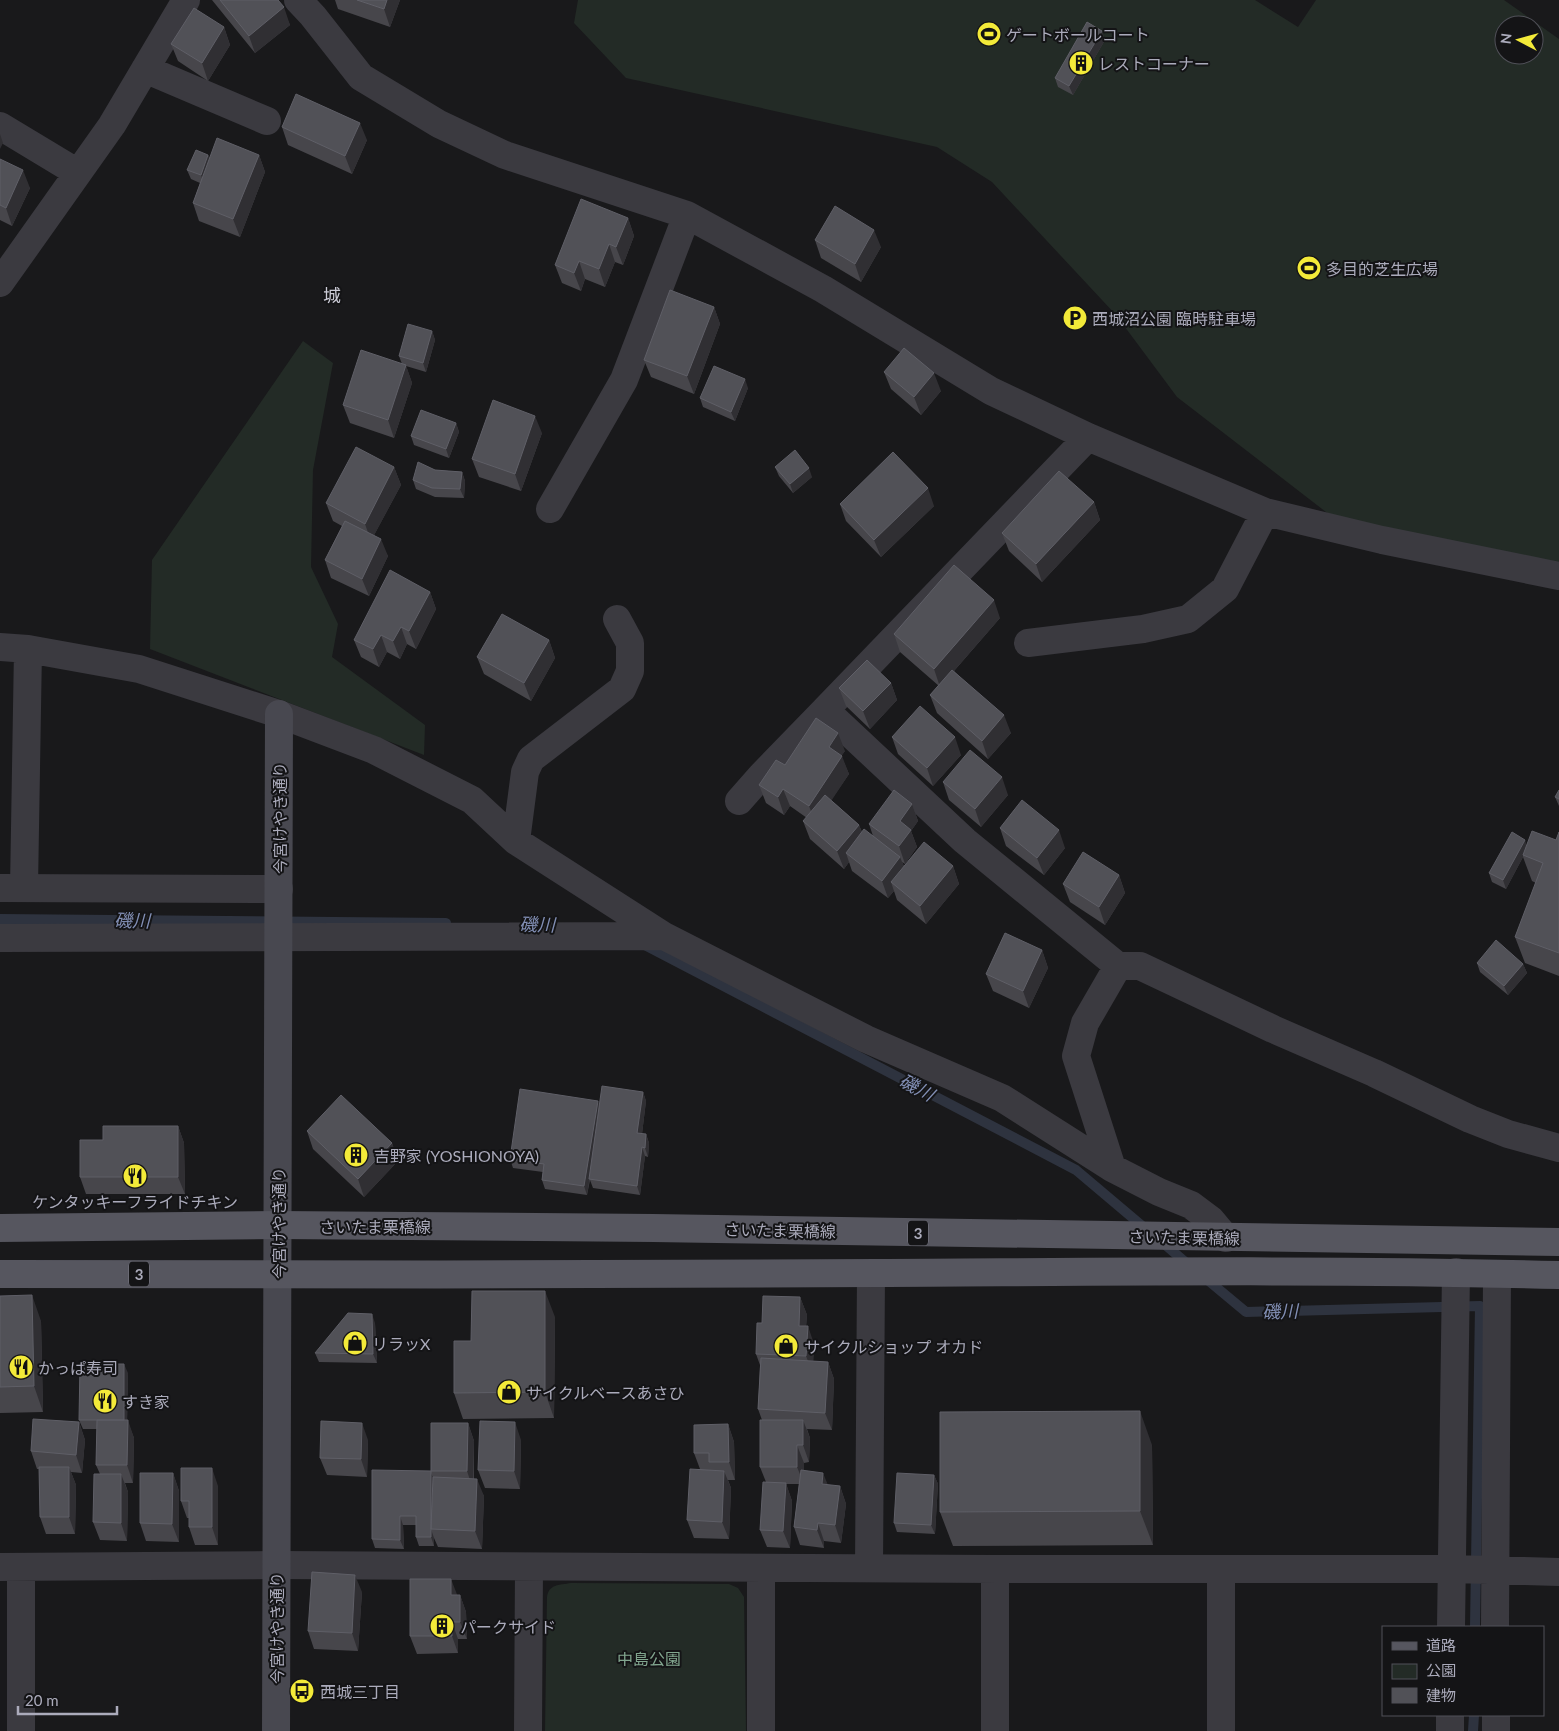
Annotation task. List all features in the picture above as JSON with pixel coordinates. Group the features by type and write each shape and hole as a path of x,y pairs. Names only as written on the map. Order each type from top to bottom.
{"main road":[{"name":"さいたま栗橋線","path":"0,1228 277,1225 652,1228 1559,1242"},
{"name":"さいたま栗橋線","path":"0,1274 1456,1272 1559,1276"}],"street":[{"path":"0,282 112,125 186,0"},
{"path":"298,0 313,16 361,78 439,124 505,155 686,215 823,289 991,391 1088,437 1265,512 1382,540 1559,576"},
{"path":"145,69 267,121"},
{"path":"0,126 78,173"},
{"path":"550,509 624,380 686,215"},
{"path":"740,801 1088,437"},
{"path":"1028,643 1143,629 1188,619 1225,589 1265,512"},
{"path":"516,841 525,772 531,760 622,689 630,671 630,643 617,619"},
{"path":"0,647 138,669 279,714 374,750 472,800 516,841 664,936 866,1039 1002,1098 1112,1168 1159,1192 1191,1205 1211,1220 1226,1238"},
{"path":"28,650 12,888 279,889"},
{"path":"825,710 966,841 1118,966 1140,966 1470,1119 1508,1134 1559,1148"},
{"name":"今宮けやき通り","path":"276,1731 279,714"},
{"path":"0,938 664,936"},
{"path":"1112,1168 1076,1056 1085,1023 1118,966"},
{"path":"1451,1626 1456,1272"},
{"path":"869,1568 871,1273"},
{"path":"1495,1626 1496,1274"},
{"path":"21,1731 10,1567 276,1565 1221,1570 1451,1569 1559,1572"},
{"path":"528,1731 529,1567"},
{"path":"761,1568 761,1731"},
{"path":"995,1569 995,1731"},
{"path":"1221,1570 1221,1731"},
{"path":"1450,1716 1450,1731"},
{"path":"1496,1716 1496,1731"}],"green space":[{"path":"578,0 1255,0 1298,27 1316,0 1504,0 1525,15 1494,15 1494,65 1544,65 1544,28 1559,39 1559,564 1335,519 1177,397 1116,315 992,182 937,147 626,78 574,23"},
{"path":"303,341 333,363 313,470 311,567 338,624 332,657 425,725 424,755 150,649 152,560"},
{"name":"中島公園","path":"571,1583 729,1584 738,1588 744,1597 746,1731 545,1731 547,1597 552,1587"}],"building":[{"path":"220,0 278,0 284,7 249,36"},
{"path":"357,0 387,0 384,9"},
{"path":"194,8 224,27 202,63 171,44"},
{"path":"1087,22 1102,31 1069,86 1055,78"},
{"path":"296,94 360,123 345,156 282,127"},
{"path":"217,138 259,155 233,219 193,203"},
{"path":"196,150 208,155 201,175 187,170"},
{"path":"0,159 23,170 6,208 0,205"},
{"path":"581,199 628,218 616,247 609,244 599,269 579,261 574,273 555,265"},
{"path":"835,206 874,230 855,264 815,240"},
{"path":"670,290 714,307 687,376 644,360"},
{"path":"408,324 432,331 423,363 399,356"},
{"path":"904,348 934,373 914,397 884,372"},
{"path":"361,350 406,365 388,420 343,405"},
{"path":"714,366 745,379 731,412 700,398"},
{"path":"493,400 535,416 515,474 472,459"},
{"path":"421,410 456,423 446,449 411,436"},
{"path":"356,447 394,467 365,524 326,503"},
{"path":"795,450 809,468 790,484 775,467"},
{"path":"893,452 928,488 874,540 840,504"},
{"path":"418,462 435,470 462,472 460,489 432,488 413,480"},
{"path":"1059,471 1094,502 1036,564 1002,533"},
{"path":"345,521 381,539 362,579 325,560"},
{"path":"954,565 994,600 934,669 894,634"},
{"path":"390,570 430,592 409,631 401,627 393,641 381,635 373,649 354,640"},
{"path":"502,614 549,640 524,683 477,657"},
{"path":"867,660 891,683 863,711 839,688"},
{"path":"952,670 1004,715 982,741 930,695"},
{"path":"920,706 955,737 927,768 892,737"},
{"path":"816,718 838,733 829,747 842,756 809,806 783,789 778,797 759,785 776,760 785,765"},
{"path":"970,750 1002,777 975,809 943,782"},
{"path":"894,790 912,804 900,821 911,830 899,846 869,824"},
{"path":"1559,790 1559,799 1555,797"},
{"path":"825,795 859,825 837,851 803,821"},
{"path":"1022,800 1059,830 1037,858 1000,828"},
{"path":"864,829 900,857 882,881 846,853"},
{"path":"1532,831 1556,840 1559,832 1559,953 1515,937 1543,863 1523,855"},
{"path":"1512,832 1525,840 1503,880 1489,873"},
{"path":"924,842 953,866 920,906 891,882"},
{"path":"1083,852 1119,875 1099,907 1063,884"},
{"path":"1005,933 1042,950 1023,991 986,974"},
{"path":"1496,940 1523,964 1504,986 1477,963"},
{"path":"602,1086 643,1092 637,1133 646,1134 645,1148 642,1147 637,1186 589,1179"},
{"path":"520,1089 598,1101 584,1186 542,1180 544,1164 510,1159"},
{"name":"吉野家 (YOSHIONOYA)","path":"341,1095 392,1143 358,1179 307,1131"},
{"path":"103,1126 178,1126 178,1177 80,1177 80,1140 103,1140"},
{"name":"サイクルベースあさひ","path":"472,1291 545,1291 545,1392 454,1393 454,1341 471,1341"},
{"path":"32,1295 34,1386 0,1387 0,1296"},
{"path":"763,1296 800,1297 799,1326 808,1326 806,1356 756,1354 757,1323 762,1323"},
{"path":"348,1313 372,1314 373,1354 315,1353"},
{"path":"761,1358 828,1362 825,1413 758,1409"},
{"name":"すき家","path":"80,1364 124,1364 124,1420 79,1420"},
{"path":"1140,1411 1140,1511 940,1512 940,1412"},
{"path":"33,1419 79,1422 76,1455 31,1451"},
{"path":"97,1420 128,1420 127,1465 96,1465"},
{"path":"760,1420 803,1420 803,1445 797,1445 797,1467 760,1467"},
{"path":"321,1421 362,1423 361,1459 320,1458"},
{"path":"480,1421 515,1422 514,1471 478,1470"},
{"path":"431,1423 468,1423 467,1471 431,1471"},
{"path":"728,1424 729,1462 709,1462 709,1453 694,1453 694,1425"},
{"path":"39,1467 69,1467 69,1517 40,1517"},
{"path":"181,1468 212,1468 212,1527 189,1527 189,1501 181,1501"},
{"path":"690,1469 724,1471 722,1522 687,1520"},
{"path":"372,1470 431,1471 431,1537 416,1537 416,1516 400,1516 400,1540 372,1539"},
{"path":"801,1470 823,1473 822,1484 840,1486 835,1525 818,1523 817,1530 794,1527"},
{"path":"140,1473 173,1473 172,1524 140,1523"},
{"path":"897,1473 934,1475 931,1525 894,1523"},
{"path":"94,1474 121,1474 121,1523 93,1522"},
{"path":"433,1477 477,1479 475,1531 431,1529"},
{"path":"763,1482 786,1483 783,1531 760,1530"},
{"path":"312,1572 355,1575 352,1633 308,1631"},
{"path":"410,1579 451,1579 451,1595 460,1595 460,1622 452,1622 452,1636 410,1636"}],"waterway":[{"name":"磯川","path":"0,919 446,923"},
{"name":"磯川","path":"641,943 1076,1170 1147,1230"},
{"name":"磯川","path":"1162,1242 1191,1267"},
{"name":"磯川","path":"1204,1277 1246,1312 1480,1306 1475,1626"},
{"name":"磯川","path":"1473,1731 1474,1716"}],"place":[{"name":"ゲートボールコート","path":"989,34"},
{"name":"レストコーナー","path":"1081,63"},
{"name":"多目的芝生広場","path":"1309,268"},
{"name":"西城沼公園 臨時駐車場","path":"1075,318"},
{"name":"吉野家 (YOSHIONOYA)","path":"356,1155"},
{"name":"ケンタッキーフライドチキン","path":"135,1176"},
{"name":"リラッX","path":"355,1343"},
{"name":"サイクルショップ オカド","path":"786,1346"},
{"name":"かっぱ寿司","path":"21,1367"},
{"name":"サイクルベースあさひ","path":"509,1392"},
{"name":"すき家","path":"105,1401"},
{"name":"パークサイド","path":"442,1626"},
{"name":"西城三丁目","path":"302,1691"}],"district":[{"name":"城","path":"332,295"}]}
